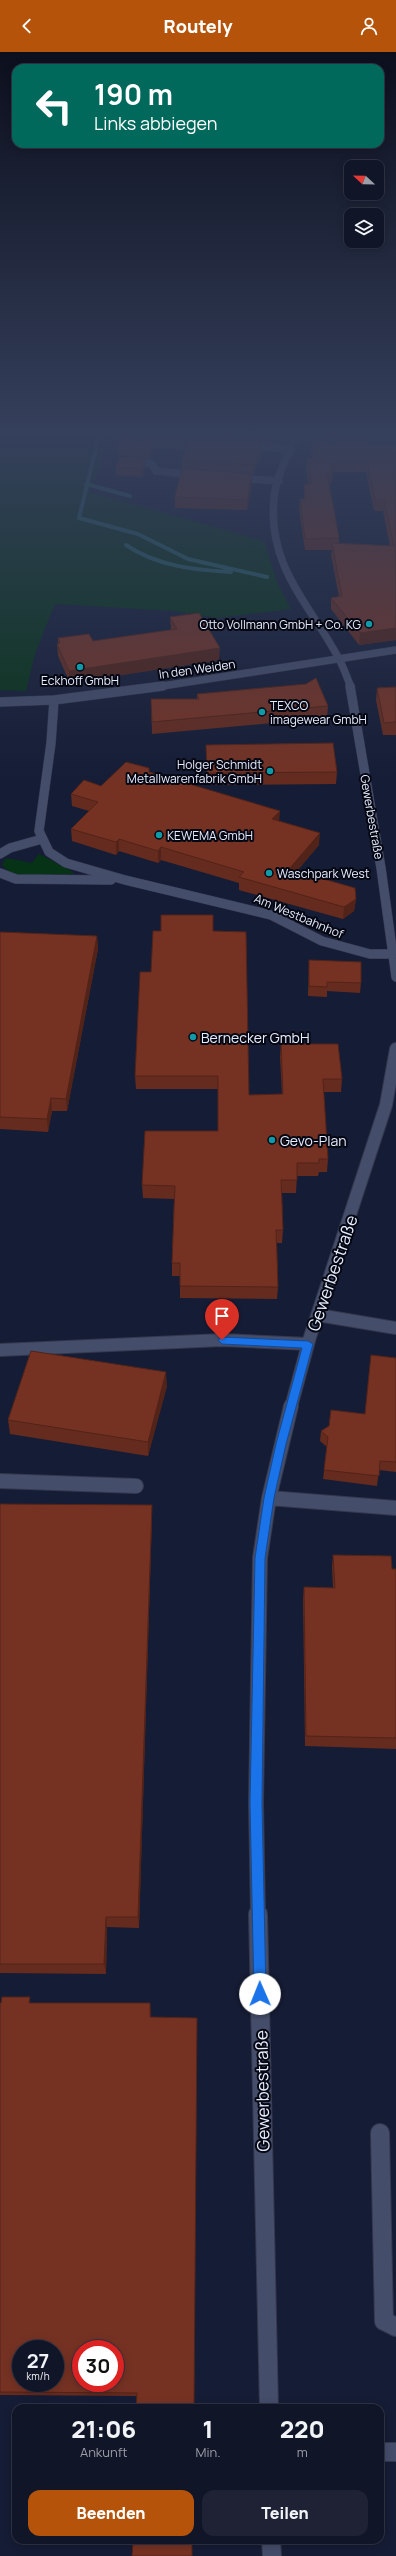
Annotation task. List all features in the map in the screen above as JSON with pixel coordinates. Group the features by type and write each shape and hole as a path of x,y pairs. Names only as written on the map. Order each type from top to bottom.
{"street":[{"name":"Gewerbestraße","path":"280,552 282,562 294,589 339,659 351,688 394,954 396,977"},
{"name":"In den Weiden","path":"0,702 54,700 189,683 396,650"},
{"path":"0,854 10,848 42,839 39,831 51,743 54,700"},
{"name":"Am Westbahnhof","path":"42,839 49,852 66,863 125,880 249,908 271,916 322,941 350,949 370,954 394,954"},
{"name":"Am Westbahnhof","path":"0,873 3,876 16,879 125,880"},
{"name":"Gewerbestraße","path":"269,2404 256,1803 260,1558 269,1498 308,1344 378,1132 388,1097 396,1049"},
{"path":"318,1315 396,1328"},
{"path":"0,1350 222,1340 308,1344"},
{"path":"0,1481 136,1486"},
{"path":"269,1498 396,1508"},
{"path":"380,2133 384,2321 396,2327"},
{"path":"384,2452 396,2452"},
{"path":"271,2544 272,2556"}],"green space":[{"path":"0,552 267,552 277,582 291,609 217,618 173,611 56,604 53,608 35,654 26,691 0,690"},
{"path":"39,854 73,872 73,874 19,875 9,872 2,865 6,858 32,863"}],"building":[{"path":"334,552 396,552 396,628 360,633 331,598 342,596"},
{"path":"199,613 220,648 69,671 57,644 60,643 58,638 89,634 93,641 177,629 170,617"},
{"path":"316,678 328,706 152,722 151,699 199,699 197,694 306,684"},
{"path":"396,687 396,722 384,723 377,688"},
{"path":"333,743 337,772 207,773 206,745"},
{"path":"126,762 149,768 149,772 280,811 272,819 320,833 289,869 355,888 356,899 344,907 239,877 244,872 161,847 158,851 119,839 116,842 71,829 98,802 71,794 84,780 101,786"},
{"path":"161,915 213,915 213,931 246,932 249,1095 283,1094 281,1044 338,1044 342,1079 323,1079 328,1159 319,1159 319,1163 297,1163 297,1180 281,1180 283,1230 276,1230 278,1287 180,1286 180,1263 172,1263 175,1186 142,1185 145,1131 218,1131 218,1076 135,1076 140,972 151,972 153,931 161,931"},
{"path":"0,932 97,936 66,1099 51,1098 47,1119 0,1117"},
{"path":"309,960 361,962 361,983 327,982 327,987 309,986"},
{"path":"31,1351 166,1372 148,1442 8,1420"},
{"path":"371,1355 396,1358 396,1462 380,1461 379,1476 324,1470 328,1437 321,1431 329,1426 331,1410 365,1414"},
{"path":"0,1504 152,1505 138,1917 106,1917 104,1964 0,1964"},
{"path":"333,1555 391,1556 392,1569 396,1569 396,1738 306,1736 304,1587 335,1588"},
{"path":"2,1997 30,1997 29,2003 150,2003 150,2017 197,2018 194,2404 136,2404 137,2393 0,2392 0,2003"},
{"path":"133,2544 192,2544 192,2556 132,2556"}],"waterway":[{"path":"138,552 150,558 176,566 231,572"},
{"path":"174,552 188,559 267,577"}],"place":[{"name":"Otto Vollmann GmbH + Co. KG","path":"369,624"},
{"name":"Eckhoff GmbH","path":"80,667"},
{"name":"TEXCO imagewear GmbH","path":"262,712"},
{"name":"Holger Schmidt Metallwarenfabrik GmbH","path":"270,771"},
{"name":"KEWEMA GmbH","path":"159,835"},
{"name":"Waschpark West","path":"269,873"},
{"name":"Bernecker GmbH","path":"193,1037"},
{"name":"Gevo-Plan","path":"272,1140"}],"route":[{"path":"222,1340 308,1344 281,1444 269,1498 260,1558 256,1803 260,1994"}]}
